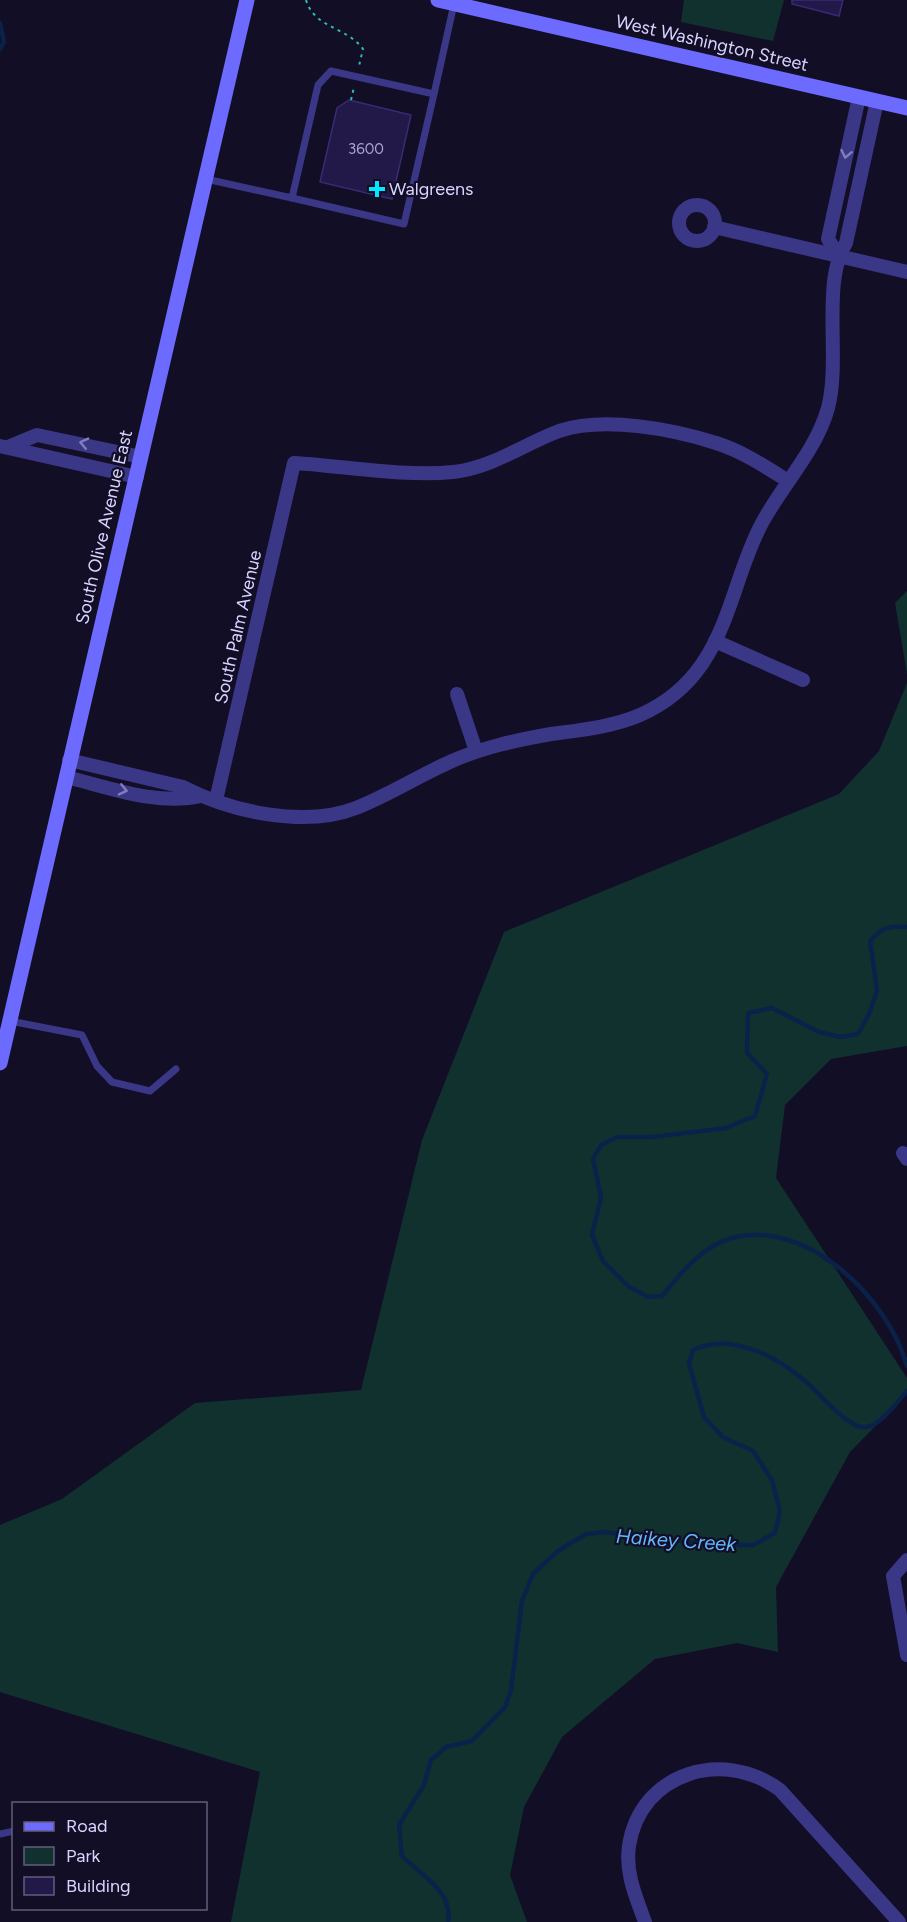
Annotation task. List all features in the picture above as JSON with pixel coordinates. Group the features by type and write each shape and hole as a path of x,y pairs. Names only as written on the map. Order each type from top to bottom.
{"street":[{"name":"South Olive Avenue East","path":"0,1063 5,1019 66,777 247,0"},
{"name":"West Washington Street","path":"438,0 907,108"},
{"path":"838,255 828,239 859,97"},
{"path":"69,760 183,787 201,796 286,817 333,815 357,808 417,777 476,751 523,739 602,727 643,714 683,686 703,663 715,641 750,548 822,427 832,390 838,255 846,243 877,101"},
{"path":"714,227 907,272"},
{"name":"South Palm Avenue","path":"216,800 294,463 453,472 492,462 563,430 584,426 617,425 639,427 717,443 756,461 788,481"},
{"path":"4,446 38,435 141,456"},
{"path":"4,446 136,477"},
{"path":"715,641 803,680"},
{"path":"457,694 476,751"},
{"path":"66,777 160,798 182,800 201,796"},
{"path":"907,1560 893,1576 907,1655"},
{"path":"645,1922 631,1881 629,1845 643,1810 668,1785 706,1768 733,1769 768,1781 790,1800 899,1922"}],"lane":[{"path":"206,179 404,224 454,4"},
{"path":"292,198 318,85 331,71 434,94"},
{"path":"5,1019 81,1035 97,1065 112,1082 150,1091 176,1069"}],"path":[{"path":"306,0 317,19 351,36 363,49 351,100"}],"green space":[{"path":"684,0 784,0 773,41 681,22"},
{"path":"907,591 907,674 895,603"},
{"path":"907,683 907,1046 831,1059 785,1105 776,1178 907,1378 907,1394 850,1452 776,1587 778,1652 737,1643 655,1659 562,1737 524,1807 510,1875 527,1922 231,1922 260,1772 0,1692 0,1525 62,1499 195,1403 361,1390 422,1140 504,932 839,794 879,751"}],"building":[{"path":"792,0 843,0 839,16 792,4"},
{"name":"Walgreens","path":"349,100 411,115 392,199 320,182 337,108"}],"waterway":[{"path":"0,23 4,42 0,49"},
{"name":"Haikey Creek","path":"907,927 886,928 870,941 877,990 870,1012 858,1034 841,1037 819,1032 772,1008 748,1013 747,1053 767,1074 755,1116 726,1128 653,1137 617,1137 601,1145 593,1159 601,1197 592,1235 603,1261 628,1286 648,1297 662,1296 693,1261 721,1242 732,1238 760,1235 788,1240 815,1252 840,1269 863,1290 882,1314 897,1340 907,1366"},
{"name":"Haikey Creek","path":"448,1922 449,1911 441,1893 402,1856 399,1825 424,1785 431,1760 446,1747 472,1741 505,1707 511,1690 522,1601 533,1574 558,1551 586,1534 605,1532 715,1545 753,1545 775,1533 780,1511 772,1480 753,1451 723,1437 704,1417 689,1363 693,1350 707,1345 737,1345 767,1355 811,1386 842,1417 859,1426 866,1427 877,1422 907,1391"}],"place":[{"name":"Walgreens","path":"377,189"}]}
